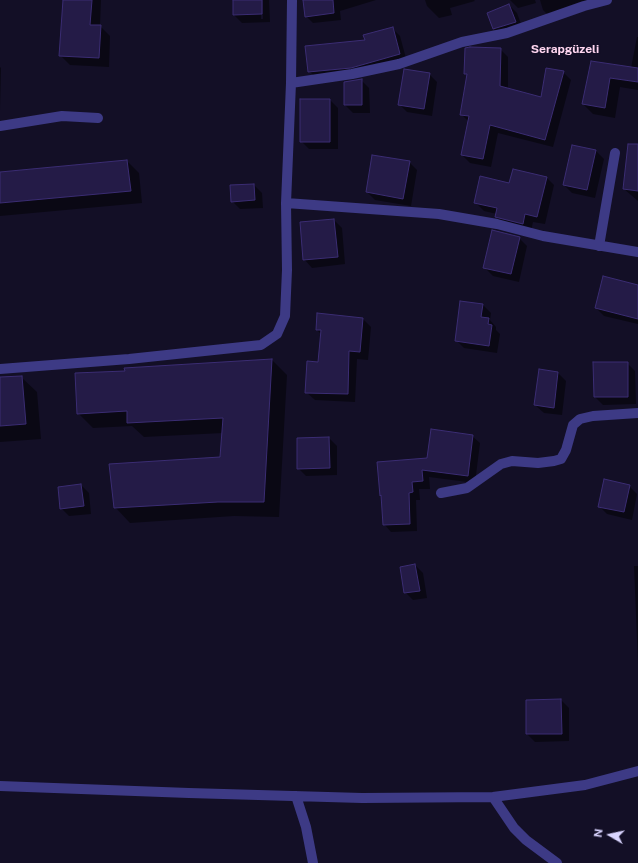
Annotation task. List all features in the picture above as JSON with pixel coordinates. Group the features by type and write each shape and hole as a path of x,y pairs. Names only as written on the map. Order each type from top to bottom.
{"street":[{"path":"0,369 129,359 261,345 278,334 284,316 287,270 286,203 291,83 292,0"},
{"path":"291,83 352,74 399,64 462,42 507,33 584,6 607,0"},
{"path":"0,126 62,116 98,118"},
{"path":"599,246 615,153"},
{"path":"286,203 439,214 497,224 543,236 638,252"},
{"path":"441,493 467,488 501,464 512,461 538,463 560,459 566,450 573,425 580,419 593,416 638,413"},
{"path":"0,786 362,798 493,797 586,785 638,771"},
{"path":"296,796 306,827 313,863"},
{"path":"493,797 514,828 526,840 557,863"}],"building":[{"path":"63,0 92,0 90,25 101,25 99,58 59,56"},
{"path":"233,0 262,0 262,14 233,15"},
{"path":"303,0 333,0 334,13 305,17"},
{"path":"509,4 516,22 493,29 487,13"},
{"path":"393,27 400,54 351,68 308,72 305,46 365,40 363,35"},
{"path":"465,48 501,48 500,86 541,97 546,68 564,71 545,140 490,125 483,159 461,155 469,116 460,115 467,74 464,74"},
{"path":"591,61 638,68 638,82 610,78 605,108 582,104"},
{"path":"404,69 430,73 424,109 398,105"},
{"path":"362,79 362,105 344,105 344,82"},
{"path":"300,99 330,99 330,142 300,142"},
{"path":"628,144 638,144 638,191 623,189"},
{"path":"572,145 596,150 587,190 563,185"},
{"path":"372,155 410,161 403,199 366,192"},
{"path":"127,160 131,191 0,203 0,172"},
{"path":"513,169 547,177 537,217 525,214 523,224 495,217 497,208 474,203 480,176 509,183"},
{"path":"254,184 255,200 231,202 230,185"},
{"path":"334,219 338,257 303,260 300,222"},
{"path":"492,230 520,237 511,274 483,268"},
{"path":"603,276 638,285 638,319 595,308"},
{"path":"460,301 483,304 481,317 489,318 488,324 492,325 489,346 455,341"},
{"path":"317,313 363,318 360,352 349,351 348,394 305,393 307,361 318,362 321,330 316,330"},
{"path":"272,359 264,502 218,502 114,508 109,464 220,457 223,418 127,423 127,411 77,414 75,373 125,371 124,368"},
{"path":"593,362 628,362 628,397 594,397"},
{"path":"539,369 558,372 554,408 534,405"},
{"path":"22,376 26,424 0,426 0,377"},
{"path":"431,429 473,435 468,476 422,470 423,481 412,482 413,492 409,493 410,524 383,525 377,462 427,458"},
{"path":"329,437 330,468 297,469 297,438"},
{"path":"604,479 630,485 624,512 598,507"},
{"path":"81,484 84,506 60,509 58,487"},
{"path":"415,564 420,591 404,593 400,567"},
{"path":"561,699 562,734 526,734 526,700"}],"district":[{"name":"Serapgüzeli","path":"565,49"}]}
